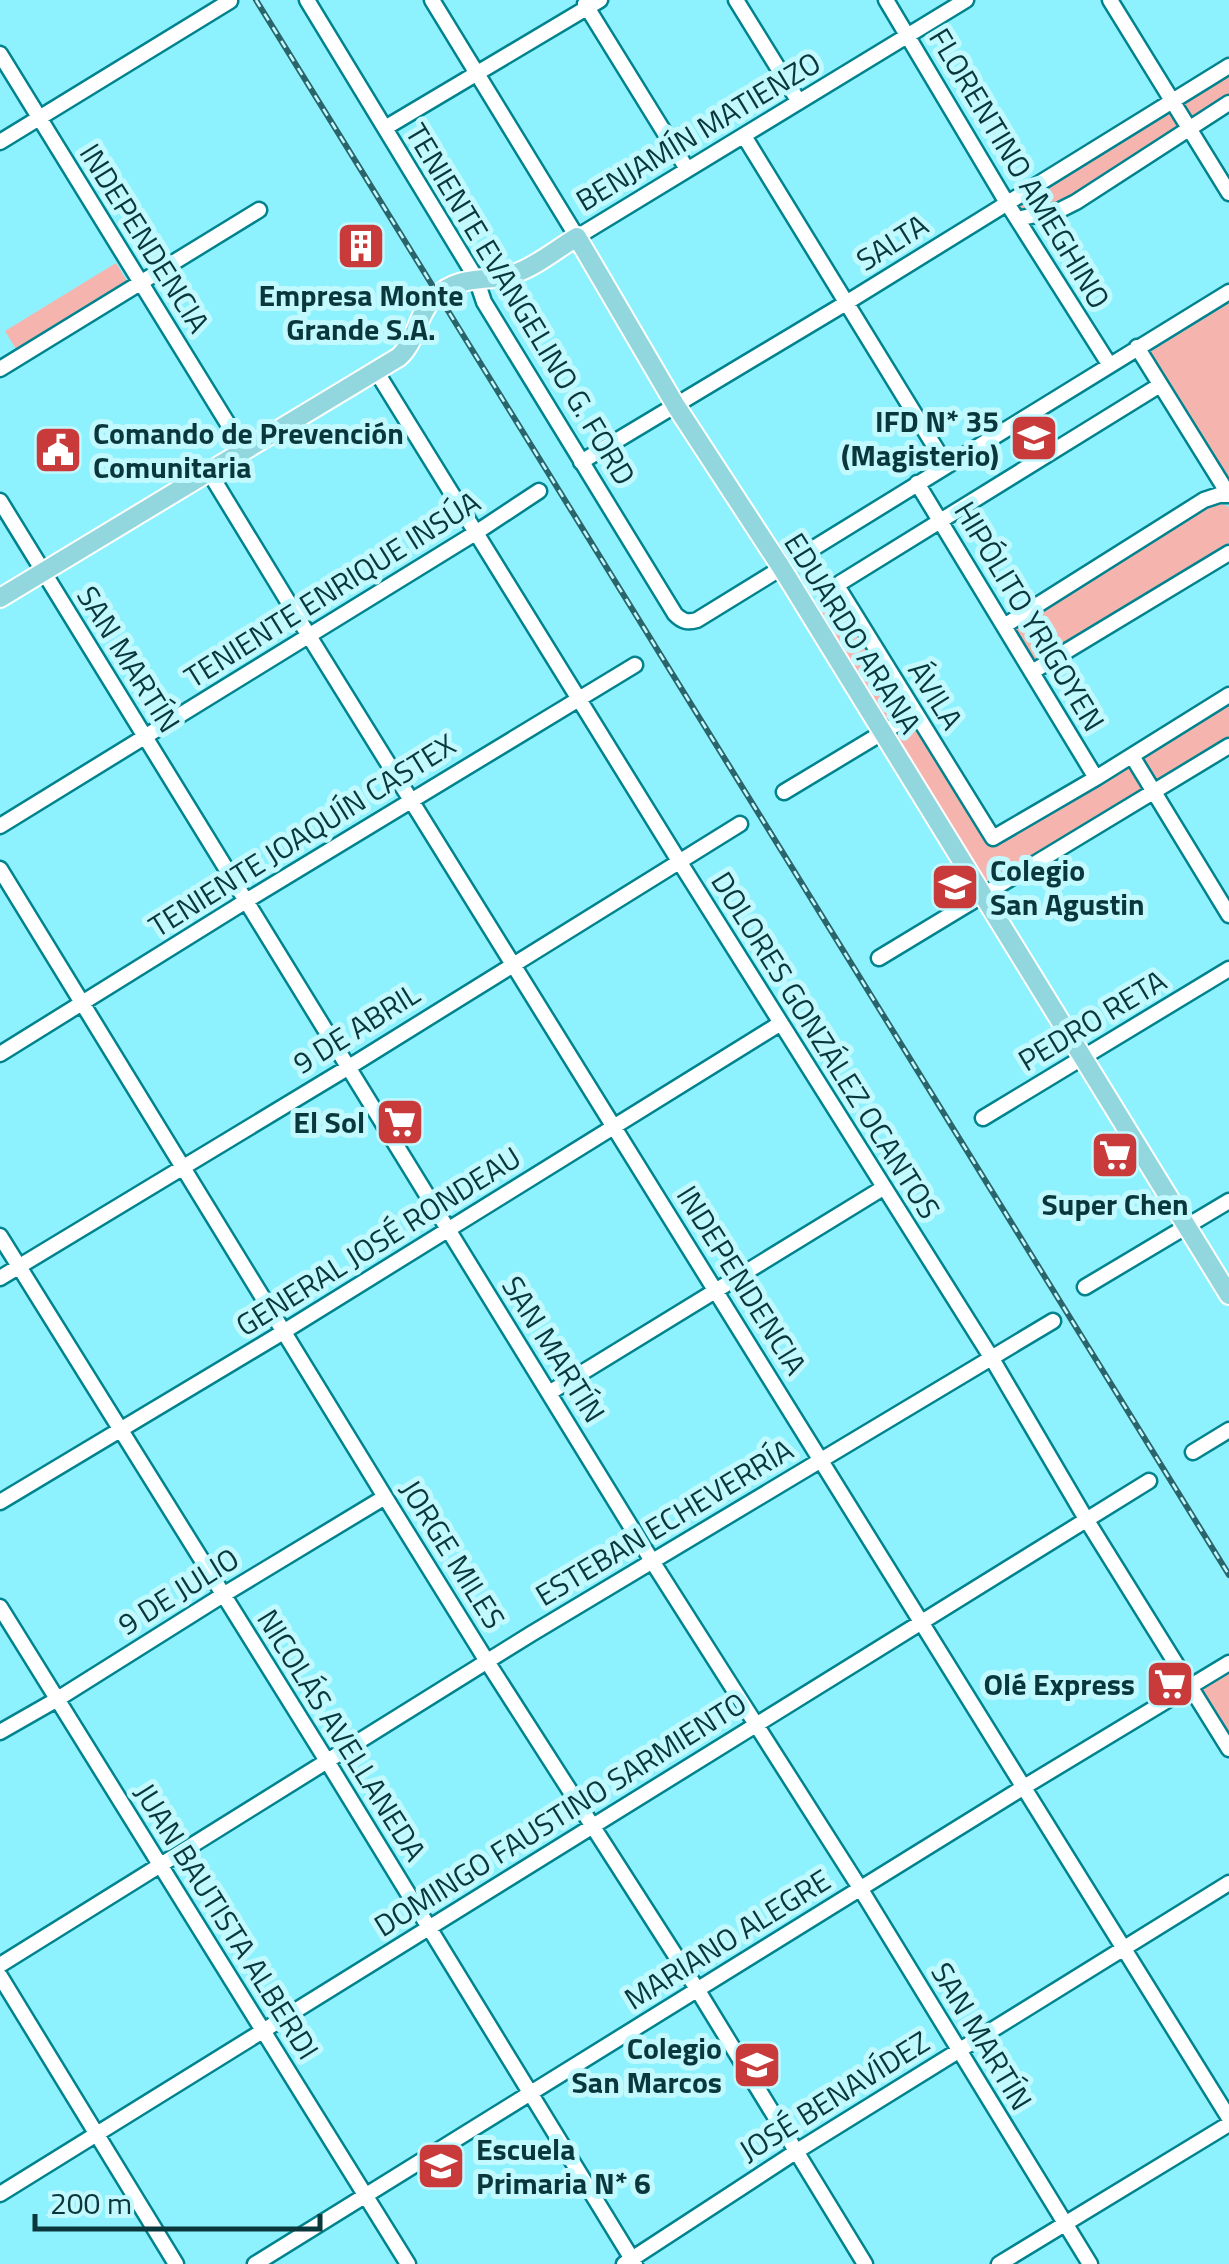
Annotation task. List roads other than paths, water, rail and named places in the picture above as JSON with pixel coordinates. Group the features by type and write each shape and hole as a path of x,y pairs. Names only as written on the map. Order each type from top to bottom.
{"main road":[{"name":"BENJAMÍN MATIENZO","path":"376,371 406,351 432,300 450,286 516,273 577,237"},
{"name":"EDUARDO ARANA","path":"577,237 676,406 781,567 1229,1295"},
{"path":"0,598 376,371"}],"street":[{"name":"TENIENTE EVANGELINO G. FORD","path":"307,0 476,278 484,302 680,620 697,620 781,567"},
{"name":"EDUARDO ARANA","path":"432,0 577,237"},
{"path":"736,0 798,102"},
{"name":"FLORENTINO AMEGHINO","path":"886,0 1109,364"},
{"name":"BENJAMÍN MATIENZO","path":"577,237 966,0"},
{"path":"1110,0 1229,193"},
{"path":"0,142 230,1"},
{"path":"385,128 590,3 687,169"},
{"name":"INDEPENDENCIA","path":"0,54 244,450"},
{"name":"SALTA","path":"582,462 846,304 1229,66"},
{"path":"1017,219 1060,210 1076,202 1229,103"},
{"name":"HIPÓLITO YRIGOYEN","path":"744,136 946,465"},
{"path":"0,369 259,210"},
{"path":"781,567 1229,292"},
{"path":"1137,347 1229,495"},
{"name":"DOLORES GONZÁLEZ OCANTOS","path":"376,371 678,861 991,1357 1229,1750"},
{"path":"940,520 1160,385"},
{"name":"INDEPENDENCIA","path":"210,472 1229,2121"},
{"name":"HIPÓLITO YRIGOYEN","path":"918,483 1096,778"},
{"name":"TENIENTE ENRIQUE INSÚA","path":"0,826 540,491"},
{"path":"1004,626 1204,500 1229,495"},
{"name":"SAN MARTÍN","path":"0,501 1090,2264"},
{"name":"ÁVILA","path":"940,520 840,583 840,595 990,835 996,838 1096,778"},
{"path":"1032,672 1229,553"},
{"name":"TENIENTE JOAQUÍN CASTEX","path":"0,1054 635,665"},
{"path":"1096,778 1229,695"},
{"path":"784,792 915,713"},
{"path":"879,958 1229,746"},
{"name":"HIPÓLITO YRIGOYEN","path":"1132,756 1229,915"},
{"name":"9 DE ABRIL","path":"0,1278 740,824"},
{"name":"JORGE MILES","path":"0,869 385,1497 698,1989 865,2264"},
{"name":"PEDRO RETA","path":"982,1118 1229,969"},
{"name":"GENERAL JOSÉ RONDEAU","path":"0,1502 782,1023"},
{"path":"549,1393 883,1188"},
{"path":"1085,1287 1229,1202"},
{"name":"NICOLÁS AVELLANEDA","path":"0,1236 531,2093 630,2262"},
{"name":"ESTEBAN ECHEVERRÍA","path":"0,1964 652,1561 1054,1321"},
{"path":"1193,1452 1229,1430"},
{"name":"DOMINGO FAUSTINO SARMIENTO","path":"0,2194 1149,1481"},
{"name":"9 DE JULIO","path":"0,1732 385,1497"},
{"name":"JUAN BAUTISTA ALBERDI","path":"0,1607 408,2264"},
{"name":"MARIANO ALEGRE","path":"255,2264 1229,1662"},
{"name":"JOSÉ BENAVÍDEZ","path":"630,2262 797,2151 1229,1883"},
{"path":"0,1976 176,2264"},
{"path":"999,2264 1229,2121"}],"railway":[{"path":"256,0 1229,1575"}],"place":[{"name":"Empresa Monte Grande S.A.","path":"361,246"},
{"name":"IFD N* 35 (Magisterio)","path":"1034,438"},
{"name":"Comando de Prevención Comunitaria","path":"58,450"},
{"name":"Colegio San Agustin","path":"955,887"},
{"name":"El Sol","path":"400,1122"},
{"name":"Super Chen","path":"1115,1155"},
{"name":"Olé Express","path":"1170,1684"},
{"name":"Colegio San Marcos","path":"757,2065"},
{"name":"Escuela Primaria N* 6","path":"441,2166"}]}
